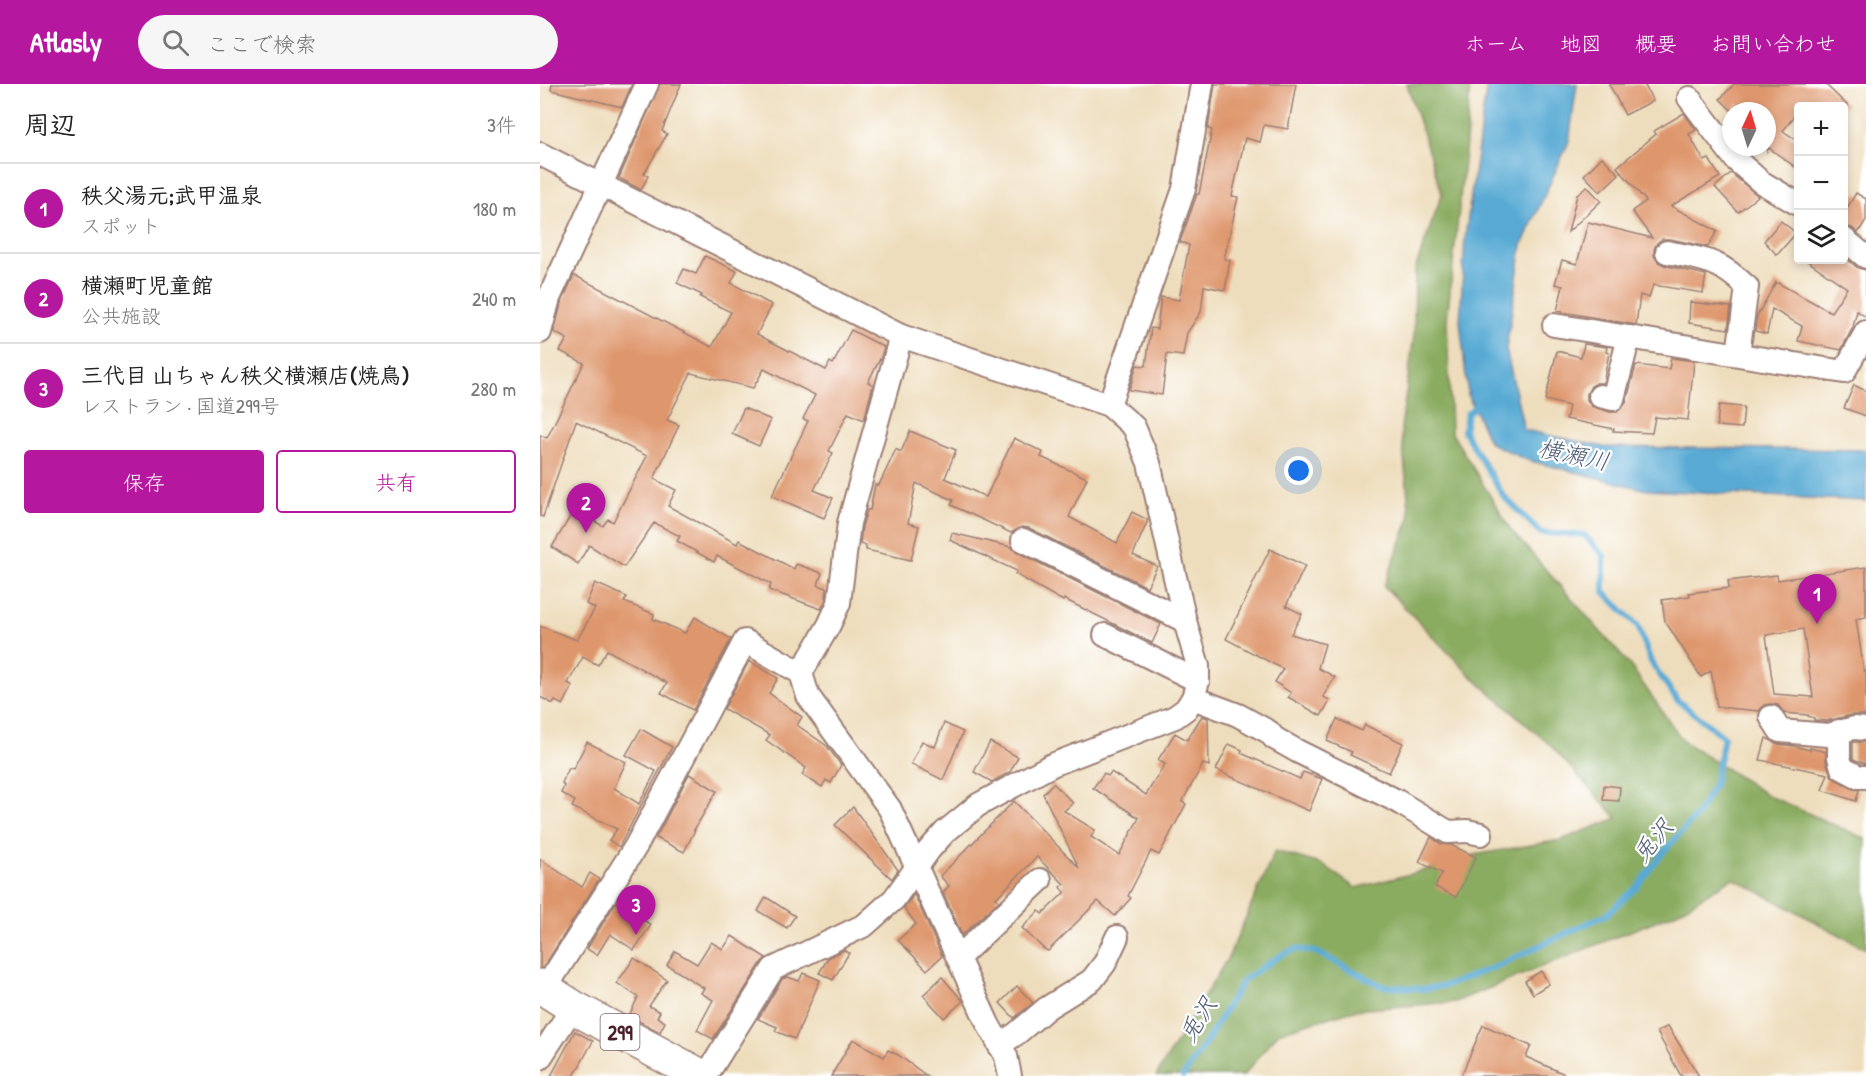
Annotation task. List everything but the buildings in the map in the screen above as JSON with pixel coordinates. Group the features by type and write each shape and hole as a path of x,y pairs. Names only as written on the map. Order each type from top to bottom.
{"highway":[{"name":"299","path":"543,988 573,1007 701,1076"}],"street":[{"path":"540,332 549,298 647,84"},
{"path":"1109,405 1184,189 1202,84"},
{"path":"1689,98 1736,160 1761,182 1794,202"},
{"path":"540,154 901,336 1109,405 1134,427 1149,463 1185,621 1198,666 1195,689 1186,709 1175,717 1052,765 978,805 945,832 894,898 865,925 772,969 706,1076"},
{"path":"1848,242 1866,257"},
{"path":"1667,252 1713,261 1730,271 1747,287 1738,354"},
{"path":"1554,325 1844,372 1863,343"},
{"path":"801,674 829,626 839,603 849,522 901,336"},
{"path":"1600,396 1613,399 1629,337"},
{"path":"1023,540 1185,621"},
{"path":"1105,635 1297,751 1396,801 1448,832 1467,831 1481,834"},
{"path":"543,988 636,846 745,641 801,674 808,696 890,809 1006,1056 1010,1076"},
{"path":"1771,717 1780,730 1828,735 1854,728 1866,729"},
{"path":"1839,731 1839,757 1842,768 1859,777 1866,777"},
{"path":"958,958 1040,880"},
{"path":"999,1045 1047,1008 1092,980 1105,963 1117,937"},
{"path":"540,1058 573,1007"}],"green space":[{"path":"1407,84 1470,84 1447,320 1451,432 1511,530 1629,664 1683,741 1767,795 1866,839 1866,949 1733,878 1675,913 1455,1002 1354,1010 1279,1032 1243,1076 1156,1076 1229,956 1275,851 1321,864 1356,888 1445,865 1474,855 1561,840 1617,818 1549,744 1471,676 1384,586 1410,518 1401,427 1414,336 1415,270 1442,194"}],"water":[{"name":"横瀬川","path":"1487,84 1577,84 1569,141 1522,245 1506,349 1524,430 1604,447 1866,450 1866,501 1647,490 1527,460 1490,443 1468,395 1460,321 1465,238"}],"waterway":[{"name":"兎沢","path":"1183,1076 1243,980 1283,954 1297,949 1316,952 1382,986 1424,989 1448,985 1497,966 1607,914 1637,887 1665,850 1697,815 1714,785 1724,737 1677,700 1651,662 1638,626 1604,592 1604,556 1584,535 1541,533 1504,497 1464,431 1467,414 1478,403"}],"place":[{"name":"横瀬町児童館","path":"586,533"},
{"name":"秩父湯元;武甲温泉","path":"1817,624"},
{"name":"三代目 山ちゃん秩父横瀬店(焼鳥)","path":"636,935"}]}
